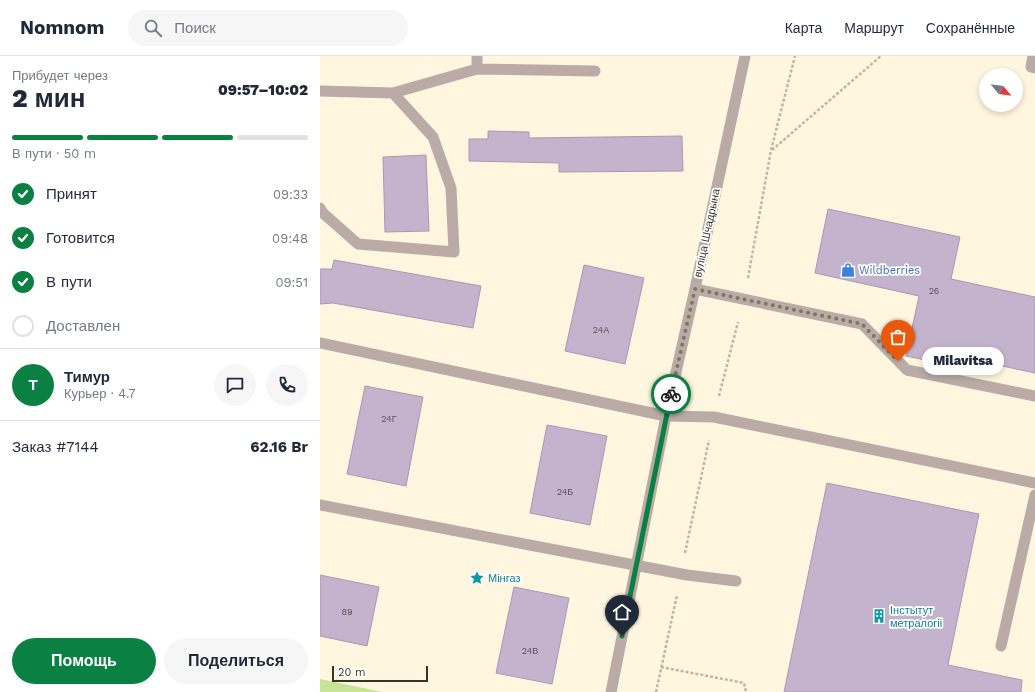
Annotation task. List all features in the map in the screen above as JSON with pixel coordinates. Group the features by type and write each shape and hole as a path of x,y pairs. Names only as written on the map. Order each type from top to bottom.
{"street":[{"path":"477,56 477,69"},
{"name":"вуліца Шчадрына","path":"611,692 666,416 745,56"},
{"path":"1033,56 1031,67 1035,68"},
{"path":"320,91 393,93 477,69 595,71"},
{"path":"320,208 323,213 358,244 454,252 450,188 433,137 393,93"},
{"path":"695,289 862,324 907,370 1035,396"},
{"path":"320,343 666,416 714,417 1035,483"},
{"path":"1001,646 1035,495"},
{"path":"320,505 681,574 736,581"}],"path":[{"path":"656,692 714,417 744,300 771,150 795,56"},
{"path":"771,150 881,56"},
{"path":"662,666 744,683 746,692"}],"green space":[{"path":"320,679 382,692 320,692"}],"building":[{"path":"488,131 529,132 529,138 682,136 683,171 559,172 559,163 469,161 469,139 488,139"},
{"path":"426,155 429,231 385,232 383,157"},
{"path":"828,209 960,237 951,279 1035,297 1035,373 932,351 930,361 906,356 919,296 815,273"},
{"path":"334,260 481,286 473,328 333,303 320,304 320,269 332,269"},
{"path":"584,265 644,278 625,364 565,351"},
{"path":"365,386 423,397 406,486 347,474"},
{"path":"547,425 607,436 590,525 530,513"},
{"name":"Інстытут метралогіі","path":"827,483 979,514 948,665 1022,680 1021,692 784,692"},
{"path":"320,575 379,587 367,646 320,636"},
{"path":"514,587 569,598 552,684 496,673"}],"way so far":[{"path":"671,394 695,289 862,324 898,361"}],"place":[{"name":"Wildberries","path":"848,270"},
{"name":"Milavitsa","path":"898,361"},
{"name":"Мінгаз","path":"477,578"},
{"name":"Інстытут метралогіі","path":"879,616"}],"route":[{"path":"622,636 671,394"}]}
